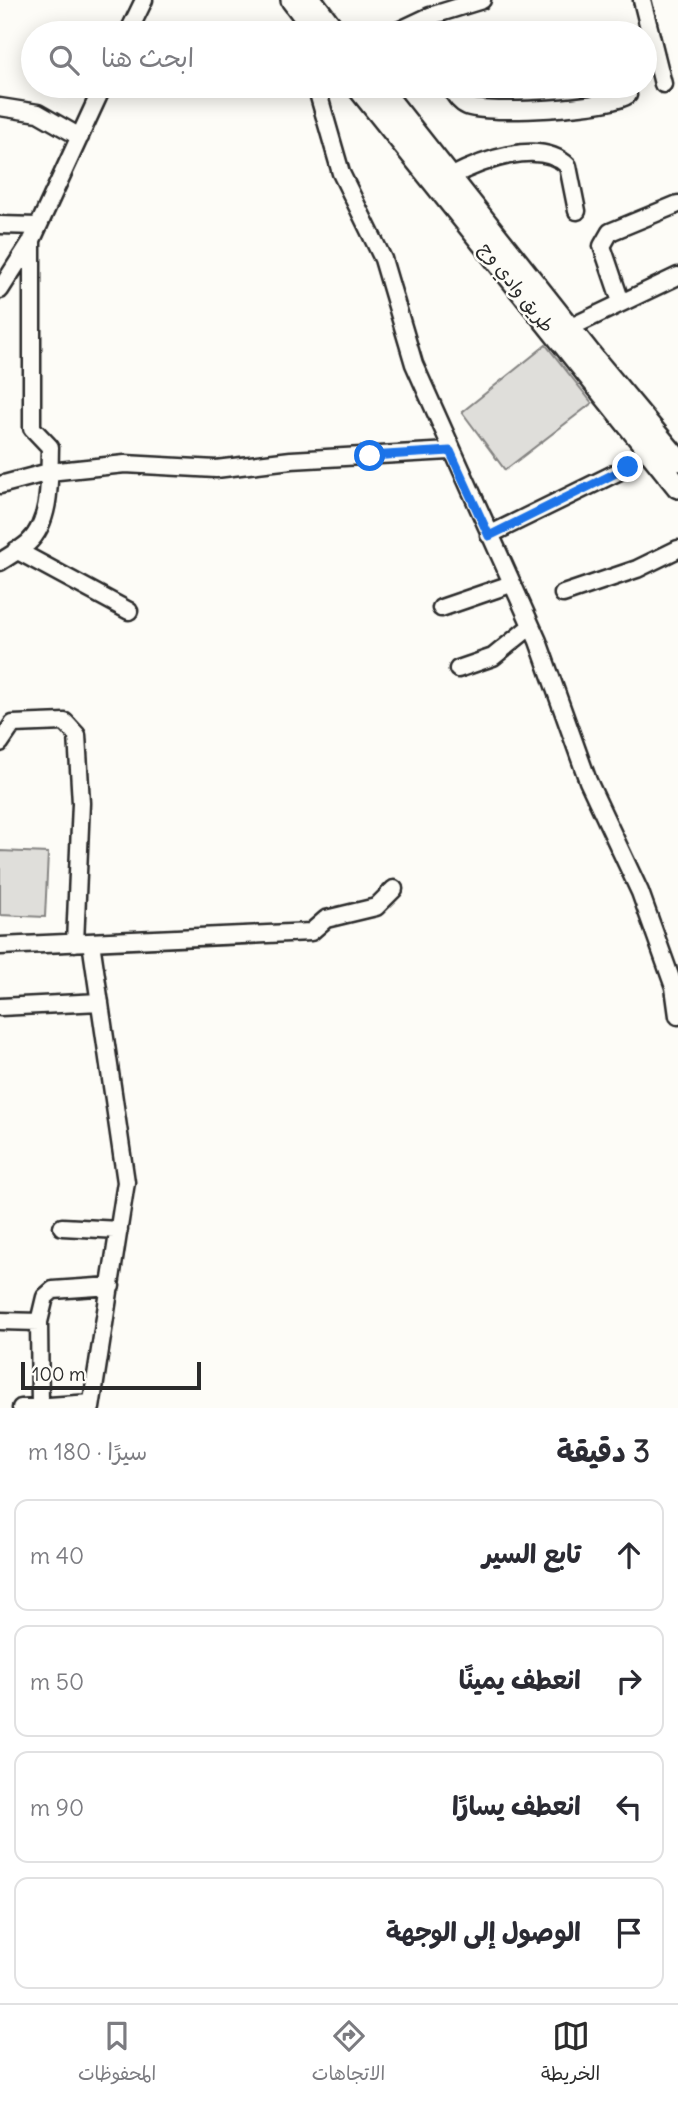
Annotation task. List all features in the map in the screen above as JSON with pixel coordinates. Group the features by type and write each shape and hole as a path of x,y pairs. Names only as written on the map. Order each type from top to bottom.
{"main road":[{"path":"292,0 308,21"},
{"path":"311,0 328,21"},
{"name":"طريق وادي وج","path":"367,98 678,487"},
{"name":"طريق وادي وج","path":"387,98 569,328 678,460"}],"street":[{"path":"134,21 144,0"},
{"path":"292,0 298,21"},
{"path":"419,21 482,0"},
{"path":"642,0 647,21"},
{"path":"657,59 663,83"},
{"path":"0,290 35,233 98,98"},
{"path":"319,98 341,173 383,259 414,364 450,451 531,626 588,781 640,892 674,987 678,1016"},
{"path":"459,98 466,106 486,109 585,106 620,101 624,98"},
{"path":"0,107 38,113 80,137"},
{"path":"450,177 491,161 524,154 553,155 568,166 577,211"},
{"path":"621,302 602,246 604,239 610,232 678,204"},
{"path":"0,225 35,233"},
{"path":"0,562 35,534 44,516 50,472 50,447 32,428 35,233"},
{"path":"569,328 678,275"},
{"path":"0,485 50,472 125,464 216,469 290,460 450,451"},
{"path":"489,536 628,467"},
{"path":"563,594 637,569 678,549"},
{"path":"16,551 129,611"},
{"path":"441,608 511,584"},
{"path":"458,668 492,657 531,626"},
{"path":"0,743 13,724 65,722 77,735 83,942 100,1002 127,1182 91,1406 21,1408"},
{"path":"0,946 311,932 326,919 376,907 394,889"},
{"path":"0,1007 100,1002"},
{"path":"62,1227 119,1230"},
{"path":"40,1407 39,1322 48,1291 111,1286"},
{"path":"0,1321 39,1322"}],"shaded area":[{"path":"546,345 592,403 505,470 462,412"},
{"path":"0,851 48,853 45,917 0,915"}],"route":[{"path":"370,456 450,451 489,536 628,467"}]}
